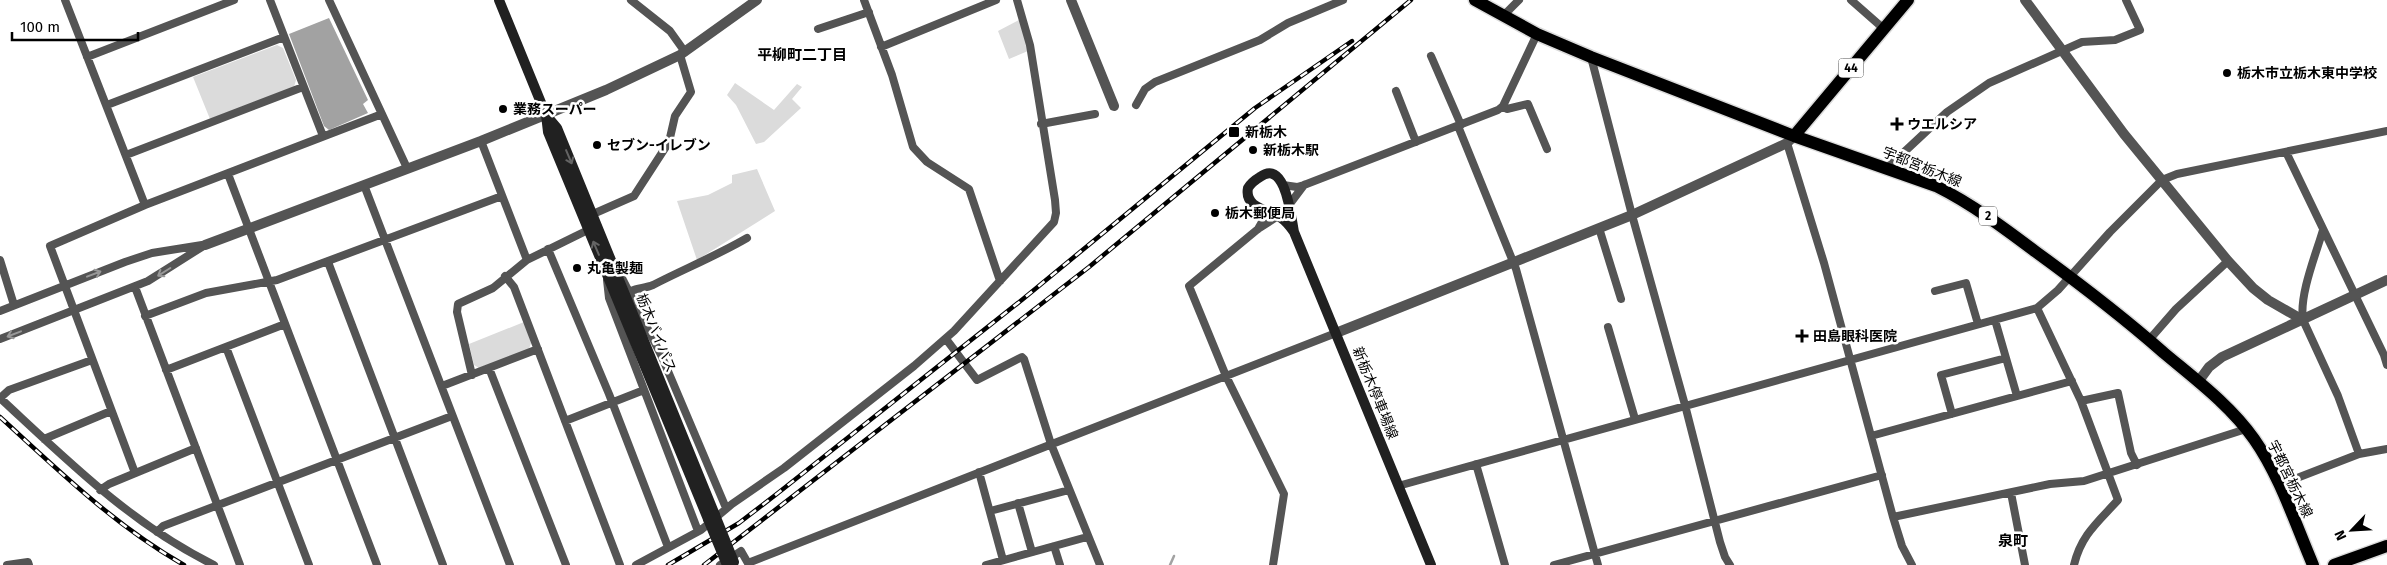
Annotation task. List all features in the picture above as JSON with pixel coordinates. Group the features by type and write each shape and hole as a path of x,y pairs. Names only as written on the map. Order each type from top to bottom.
{"main road":[{"name":"栃木バイパス","path":"499,0 546,114 557,128 593,214 609,268 732,564"},
{"name":"宇都宮栃木線","path":"1475,0 1538,34 1790,139 1887,168 1958,197 2070,277 2150,340 2234,415 2268,461 2313,565"},
{"name":"44","path":"1790,139 1908,0"},
{"name":"栃木バイパス","path":"546,114 548,132 588,230 609,268"},
{"path":"1267,174 1277,177 1283,185 1294,232 1278,216 1260,210 1247,192 1250,184 1267,174"},
{"name":"新栃木停車場線","path":"1294,232 1431,565"},
{"path":"2334,565 2387,546"}],"street":[{"path":"65,0 145,205"},
{"path":"87,56 234,0"},
{"path":"270,0 323,136"},
{"path":"329,0 407,168"},
{"path":"593,214 634,196 669,142 675,116 691,92 683,53 670,31 631,0"},
{"path":"0,311 152,254 205,245 249,229 481,141 606,90 683,53 757,0"},
{"path":"864,0 915,150 927,162 969,189 1000,281"},
{"path":"881,47 996,0"},
{"path":"636,565 698,531 726,508 781,470 946,339 1054,222 1056,213 1030,45 1017,0"},
{"path":"1071,0 1114,106"},
{"path":"1136,105 1145,89 1156,82 1260,40 1288,23 1343,0"},
{"path":"1503,16 1519,0"},
{"path":"1851,0 1884,29"},
{"path":"2025,0 2162,180 2228,261 2253,288 2268,300 2303,320"},
{"path":"1887,168 1947,112 1989,83 2082,42 2115,40 2140,30 2126,0"},
{"path":"818,30 869,12"},
{"path":"1283,185 1297,187 1304,185 1459,126 1503,106 1538,34"},
{"path":"107,106 284,38"},
{"path":"1431,56 1514,262 1598,565"},
{"path":"1591,57 1725,558 1730,565"},
{"path":"126,155 303,87"},
{"path":"1396,91 1416,142"},
{"path":"1503,106 1507,109 1528,104 1547,149"},
{"path":"135,473 50,246 145,205 382,114"},
{"path":"1041,124 1095,114"},
{"path":"1398,486 2037,308 2070,277 2110,232 2162,180 2177,174 2387,131"},
{"path":"720,565 741,551 748,564 1336,333 1632,215 1790,139 1893,517 1902,546 1912,565"},
{"path":"481,141 527,260"},
{"path":"2286,152 2387,365"},
{"path":"228,174 377,565"},
{"path":"364,184 510,565"},
{"path":"1289,205 1304,185"},
{"path":"145,316 206,293 270,283 502,196"},
{"path":"1258,229 1262,222 1260,210"},
{"path":"1273,565 1284,494 1226,376 1189,286 1258,229 1278,216"},
{"path":"1039,224 1046,231"},
{"path":"1599,228 1621,299"},
{"path":"472,375 456,308 463,302 493,288 527,260 548,248 588,230"},
{"path":"2323,230 2310,275 2302,312 2303,320 2338,396 2359,454"},
{"path":"631,291 651,286 747,238"},
{"path":"0,339 135,287 154,278 205,245"},
{"path":"548,248 612,402 668,547"},
{"path":"0,260 14,305"},
{"path":"2150,340 2176,309 2228,261"},
{"path":"328,262 443,565"},
{"path":"609,268 631,291 662,357 726,508"},
{"path":"609,268 609,298 698,531"},
{"path":"506,276 514,287 620,565"},
{"path":"2198,382 2209,368 2222,357 2387,280"},
{"path":"1935,291 1966,283 1978,324"},
{"path":"135,287 240,565"},
{"path":"2037,308 2081,401 2107,475 2118,500 2084,537 2078,549 2074,565"},
{"path":"1995,320 2016,396"},
{"path":"166,370 285,324"},
{"path":"1608,327 1635,419"},
{"path":"946,339 977,380 1022,357 1024,359 1051,444 1087,537 1100,565"},
{"path":"226,347 309,565"},
{"path":"442,386 538,349"},
{"path":"1952,414 1941,376 2006,358"},
{"path":"92,360 10,390 0,398 100,490 157,532 214,565"},
{"path":"489,368 566,565"},
{"path":"1872,436 2072,380"},
{"path":"565,421 644,390"},
{"path":"2081,401 2118,393 2131,453 2137,465"},
{"path":"44,439 111,411"},
{"path":"157,532 163,526 337,458 452,416"},
{"path":"1893,517 2050,484 2084,481 2246,429"},
{"path":"100,490 109,484 196,448"},
{"path":"2280,485 2359,454 2387,449"},
{"path":"1476,464 1505,565"},
{"path":"979,472 990,511 1009,561"},
{"path":"1554,565 1882,475"},
{"path":"990,511 1069,490"},
{"path":"2011,493 2025,565"},
{"path":"1018,503 1032,552"},
{"path":"986,565 1009,561 1032,552 1087,537"},
{"path":"1054,546 1060,565"},
{"path":"7,565 28,562 29,565"}],"shaded area":[{"path":"329,18 368,100 363,104 368,113 329,130 324,126 289,34"},
{"path":"1021,19 1028,51 1009,59 998,31"},
{"path":"277,45 283,48 296,80 294,87 210,119 193,77"},
{"path":"735,83 774,110 797,84 802,87 792,99 801,108 764,142 756,144 736,105 727,95"},
{"path":"757,169 775,211 697,260 677,201 708,195 732,183 732,175"},
{"path":"524,322 531,343 529,349 479,368 474,365 469,344"}],"waterway":[{"path":"1170,565 1174,556"}],"railway":[{"path":"704,565 1089,267 1411,0"},
{"path":"668,565 739,523 1023,299 1255,108 1352,41"},
{"path":"0,417 111,515 134,533 184,565"}],"place":[{"name":"栃木市立栃木東中学校","path":"2227,73"},
{"name":"業務スーパー","path":"503,109"},
{"name":"ウエルシア","path":"1897,124"},
{"name":"新栃木","path":"1234,132"},
{"name":"セブン-イレブン","path":"597,145"},
{"name":"新栃木駅","path":"1253,150"},
{"name":"栃木郵便局","path":"1215,213"},
{"name":"丸亀製麺","path":"577,268"},
{"name":"田島眼科医院","path":"1802,336"}],"district":[{"name":"平柳町二丁目","path":"802,55"},
{"name":"泉町","path":"2013,541"}]}
